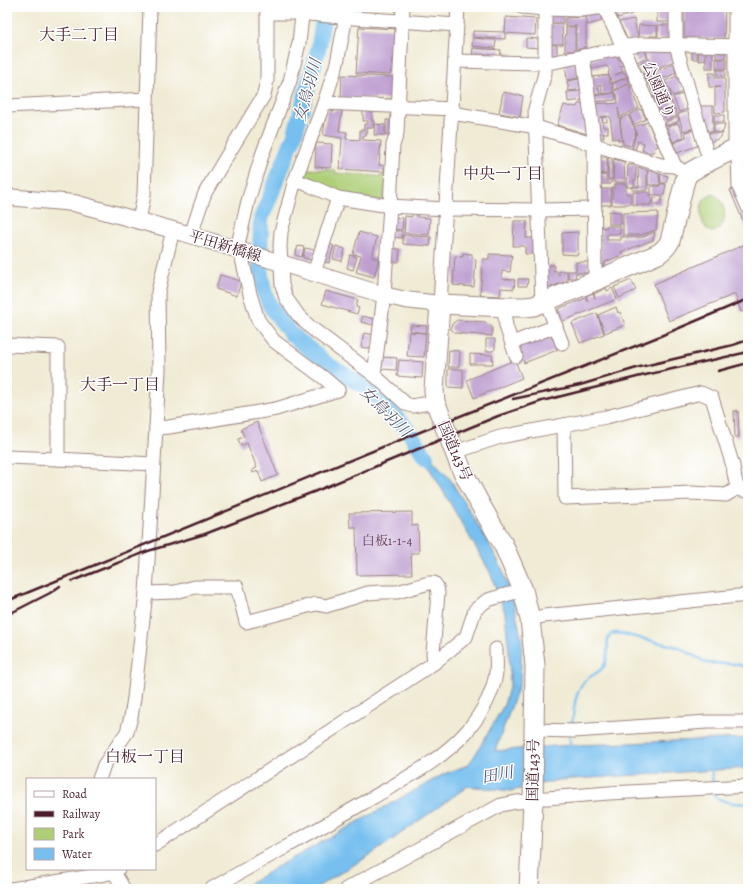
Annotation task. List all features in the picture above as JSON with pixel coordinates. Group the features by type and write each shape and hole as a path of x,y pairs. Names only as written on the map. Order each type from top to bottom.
{"highway":[{"path":"738,7 744,46"},
{"path":"440,304 507,307 534,306 658,254 664,250 670,241 684,176 744,147 745,7"},
{"name":"国道143号","path":"440,304 434,390 435,402 461,468 503,544 530,619 535,665 533,798 529,889"}],"main road":[{"name":"平田新橋線","path":"7,197 74,203 191,235 384,295 405,300 440,304"}],"street":[{"path":"139,221 144,195 150,7"},
{"path":"374,375 384,295 390,206 392,145 397,133 397,106 403,7"},
{"path":"440,304 453,111 458,7"},
{"path":"522,7 581,10 604,7"},
{"name":"公園通り","path":"604,7 684,176"},
{"path":"676,7 676,45 706,150"},
{"path":"544,9 545,73 535,109 539,210 544,302 556,326 562,343"},
{"path":"191,235 198,210 205,193 264,95 267,80 267,10 342,14 402,22 458,24"},
{"path":"156,428 276,409 338,390 274,342 258,320 250,294 241,254 248,201 262,155 290,81 305,11"},
{"path":"342,14 344,27 337,63 324,103 295,180 281,232 278,262 282,285 286,298 298,315 310,327 374,375 406,404 412,406 435,402"},
{"path":"455,61 545,63 642,44 744,46"},
{"path":"583,56 594,139 595,281"},
{"path":"7,106 147,99"},
{"path":"324,103 397,106 453,111 536,127 661,165 684,176"},
{"path":"744,147 739,187 748,207"},
{"path":"295,180 338,198 390,206 446,210 595,209"},
{"path":"314,274 338,198"},
{"path":"99,778 104,765 127,732 134,698 146,593 156,428 158,292 173,230"},
{"path":"507,307 505,318 516,356"},
{"path":"512,343 556,326"},
{"path":"7,345 58,347 58,459"},
{"path":"455,452 500,437 606,417 701,393 712,398 733,466 735,478 743,490 726,495 692,493 565,498 564,425"},
{"path":"7,457 153,464"},
{"path":"146,593 175,592 195,587 238,587 246,622 316,604 326,606 368,593 396,592 434,583 437,587 438,593 433,652 434,663"},
{"path":"156,844 434,663 466,637 475,610 486,601 519,591"},
{"path":"530,619 544,616 748,594"},
{"path":"211,889 346,814 417,772 445,752 469,729 488,700 496,672 496,649"},
{"path":"534,732 574,731 707,722 748,722"},
{"path":"346,889 501,805 533,798 748,786"},
{"path":"11,889 105,874 115,870 124,889"}],"green space":[{"path":"304,169 335,170 335,173 387,177 383,201 340,194 302,179"},
{"path":"713,194 722,202 724,208 724,220 718,230 712,232 705,226 701,216 701,210 704,200"}],"water":[{"name":"田川","path":"406,430 450,479 502,568 514,604 522,641 520,683 495,751 554,746 748,738 748,768 558,780 511,791 468,786 375,852 314,889 241,889 275,868 444,774 468,765 504,705 510,684 505,613 490,572"}],"building":[{"path":"613,7 631,7 632,14 618,18"},
{"path":"655,7 669,7 669,9 655,9"},
{"path":"684,7 725,7 724,39 684,38"},
{"path":"599,10 602,21 587,25 586,12"},
{"path":"657,10 671,10 671,22 657,22"},
{"path":"549,13 563,13 563,23 549,23"},
{"path":"506,17 536,19 535,35 505,33"},
{"path":"586,17 586,47 583,47 583,49 576,49 576,26 565,26 565,18"},
{"path":"634,19 638,39 628,41 619,22"},
{"path":"549,24 562,24 563,44 549,44"},
{"path":"639,25 657,26 657,36 650,36 650,38 638,38"},
{"path":"658,25 671,25 671,34 667,39 658,39"},
{"path":"359,27 399,29 390,75 356,73"},
{"path":"566,27 575,27 575,51 565,51"},
{"path":"473,31 505,32 505,39 473,37"},
{"path":"473,38 496,40 495,48 472,46"},
{"path":"526,38 539,39 538,48 526,47"},
{"path":"548,44 557,45 557,55 551,55"},
{"path":"473,48 501,50 500,58 472,56"},
{"path":"643,49 647,57 637,62 632,50"},
{"path":"645,50 670,50 674,61 653,70"},
{"path":"692,50 697,50 697,59 692,59"},
{"path":"698,50 705,50 705,60 699,61"},
{"path":"716,50 725,50 726,58 716,58"},
{"path":"706,51 713,51 713,68 706,68"},
{"path":"615,52 623,65 620,66 623,71 615,75 624,72 627,77 612,83 608,72 610,71 607,66 590,69 589,61"},
{"path":"647,59 652,67 642,72 638,64"},
{"path":"716,59 726,59 726,69 716,69"},
{"path":"565,62 579,63 581,76 567,80"},
{"path":"674,63 676,73 659,81 655,72"},
{"path":"652,69 658,81 648,85 643,74"},
{"path":"717,70 725,70 725,76 717,76"},
{"path":"709,73 715,73 715,78 725,78 725,112 715,113 715,88 720,87 709,87"},
{"path":"342,75 394,77 394,99 341,98"},
{"path":"609,75 613,93 602,94 601,84 598,85 600,94 592,95 591,77"},
{"path":"677,76 683,92 673,96 665,81"},
{"path":"627,77 629,83 615,90 612,84"},
{"path":"580,79 582,89 569,91 567,81"},
{"path":"664,81 667,87 653,93 650,86"},
{"path":"629,84 639,108 620,117 618,108 622,141 618,140 618,138 613,139 610,116 600,117 602,117 603,127 608,127 608,133 603,133 604,138 596,137 593,104 618,103 617,95 614,91"},
{"path":"668,89 671,96 656,103 653,96"},
{"path":"582,91 583,100 568,102 567,92"},
{"path":"503,92 523,96 520,117 499,113"},
{"path":"615,93 616,100 593,102 593,96"},
{"path":"683,94 688,109 679,112 673,97"},
{"path":"671,101 674,108 661,113 658,106"},
{"path":"584,103 587,134 557,125 564,105 577,107 578,104"},
{"path":"698,106 713,106 713,132 704,131"},
{"path":"641,109 646,119 634,125 629,115"},
{"path":"675,109 677,116 666,120 663,114"},
{"path":"327,110 332,112 334,112 334,110 342,111 339,131 347,132 346,139 360,140 360,130 364,130 364,124 368,124 368,121 363,121 363,110 372,111 372,121 374,121 373,128 367,128 367,134 366,136 363,136 363,140 381,141 379,165 384,166 384,172 340,169 342,138 323,135"},
{"path":"689,111 695,128 683,131 678,114"},
{"path":"628,115 636,131 631,146 623,144 620,119"},
{"path":"714,115 724,115 724,122 714,122"},
{"path":"602,117 607,117 607,122 603,122"},
{"path":"678,117 679,121 667,126 665,122"},
{"path":"386,120 393,120 392,135 386,135"},
{"path":"648,122 658,146 654,148 655,151 650,153 642,150 644,143 638,141 635,150 632,149 636,133 637,134 634,127"},
{"path":"678,123 684,137 673,142 667,127"},
{"path":"375,124 385,125 385,135 374,135"},
{"path":"714,124 725,124 722,133 714,132"},
{"path":"693,130 698,144 697,146 677,153 673,143 686,137 685,132"},
{"path":"705,133 723,133 720,138 708,143"},
{"path":"316,143 332,144 331,168 315,167"},
{"path":"600,157 607,157 607,174 599,174"},
{"path":"608,158 612,158 612,179 608,179"},
{"path":"614,159 624,162 625,182 613,182"},
{"path":"628,165 636,165 636,180 634,180 634,187 627,187"},
{"path":"638,167 647,170 647,190 632,190 632,187 639,187"},
{"path":"648,170 659,174 660,185 648,185"},
{"path":"660,174 668,176 666,183 661,183"},
{"path":"599,175 606,175 606,180 611,180 611,184 600,184"},
{"path":"615,184 626,184 626,194 631,194 631,204 612,205 612,188 615,188"},
{"path":"660,184 666,184 664,195 651,195 651,186 660,186"},
{"path":"600,189 611,189 611,205 599,205"},
{"path":"734,189 748,223 748,233 730,190"},
{"path":"633,192 649,192 649,196 651,196 651,205 633,205"},
{"path":"663,197 660,204 653,204 654,198"},
{"path":"609,211 621,212 621,224 609,224"},
{"path":"412,212 417,212 417,217 430,218 429,235 404,233 405,216 412,217"},
{"path":"658,212 656,230 641,235 623,235 623,213"},
{"path":"392,217 403,218 402,230 391,229"},
{"path":"514,221 527,221 526,238 535,238 534,254 525,254 525,246 513,246"},
{"path":"606,226 620,226 620,234 607,234 607,240 621,240 621,237 643,237 655,232 653,240 621,252 622,255 605,262 605,265 600,265 601,227 606,228"},
{"path":"391,231 402,231 402,238 391,237"},
{"path":"359,232 377,237 372,257 379,259 374,277 356,272 361,256 353,254"},
{"path":"578,232 578,255 562,254 562,233"},
{"path":"403,235 431,237 430,246 403,244"},
{"path":"327,243 334,246 329,263 321,261"},
{"path":"748,243 748,309 741,312 735,294 669,321 654,284"},
{"path":"298,246 304,247 302,257 295,255"},
{"path":"336,246 345,249 342,261 333,259"},
{"path":"305,248 315,250 313,258 310,260 303,257"},
{"path":"390,249 400,249 399,262 389,262"},
{"path":"463,253 472,254 472,258 476,259 474,287 453,285 455,256 463,257"},
{"path":"489,254 512,255 510,272 502,271 502,279 515,280 514,289 501,288 500,296 480,295 483,259 489,259"},
{"path":"350,255 357,257 353,270 347,268"},
{"path":"576,262 589,262 588,273 576,273 575,278 568,278 568,271 576,271"},
{"path":"548,265 554,265 554,271 557,271 557,275 559,275 559,271 567,271 567,281 543,290 542,272 548,272"},
{"path":"220,275 241,281 237,296 216,289"},
{"path":"518,279 528,279 527,286 518,286"},
{"path":"631,280 636,290 619,298 614,287"},
{"path":"606,288 607,291 612,288 617,299 563,321 558,309 586,298 588,302 586,296 593,293 595,298 594,294"},
{"path":"326,291 358,300 356,307 359,308 357,314 322,304"},
{"path":"616,307 618,313 620,312 625,325 605,333 598,315"},
{"path":"597,313 604,334 580,343 572,323"},
{"path":"363,316 378,320 377,326 361,322"},
{"path":"457,320 485,322 492,327 492,336 455,333 451,329 452,324"},
{"path":"411,325 427,326 426,333 410,331"},
{"path":"549,330 553,340 557,338 560,346 556,348 557,350 524,363 516,344"},
{"path":"409,332 426,333 424,357 407,356"},
{"path":"364,333 375,335 371,349 361,347"},
{"path":"486,339 495,339 495,349 493,351 486,351"},
{"path":"449,350 460,351 459,367 448,367"},
{"path":"470,354 492,355 493,364 470,364"},
{"path":"381,357 397,358 396,370 380,369"},
{"path":"399,360 423,362 422,378 397,376"},
{"path":"515,360 522,378 474,398 467,380"},
{"path":"448,369 463,369 463,388 448,387"},
{"path":"734,411 738,411 739,437 735,437"},
{"path":"257,422 278,475 262,482 258,471 253,473 252,470 257,468 247,443 241,446 238,439 244,437 241,429"},
{"path":"412,512 412,526 418,525 419,553 411,553 412,574 357,575 356,527 350,527 349,513"}],"waterway":[{"name":"女鳥羽川","path":"325,7 319,46 294,137 261,219 260,269 264,291 270,306 291,334 328,365 369,389 407,429 426,457"},
{"path":"572,725 578,692 586,680 599,671 604,665 607,657 608,639 610,635 613,634 618,633 678,647 707,663 737,664 748,668"},
{"path":"570,736 570,747"},
{"path":"711,768 713,783"},
{"path":"714,792 715,797 724,801 748,804"}],"railway":[{"path":"7,601 385,446 658,337 748,299"},
{"path":"513,399 580,385 640,367 733,345 748,340"},
{"path":"72,581 148,551 205,534 316,491 498,416 542,401 641,376 748,352"},
{"path":"718,371 748,363"},
{"path":"7,615 50,593 60,586"}],"district":[{"name":"大手二丁目","path":"79,34"},
{"name":"中央一丁目","path":"503,173"},
{"name":"大手一丁目","path":"120,384"},
{"name":"白板一丁目","path":"145,756"}]}
